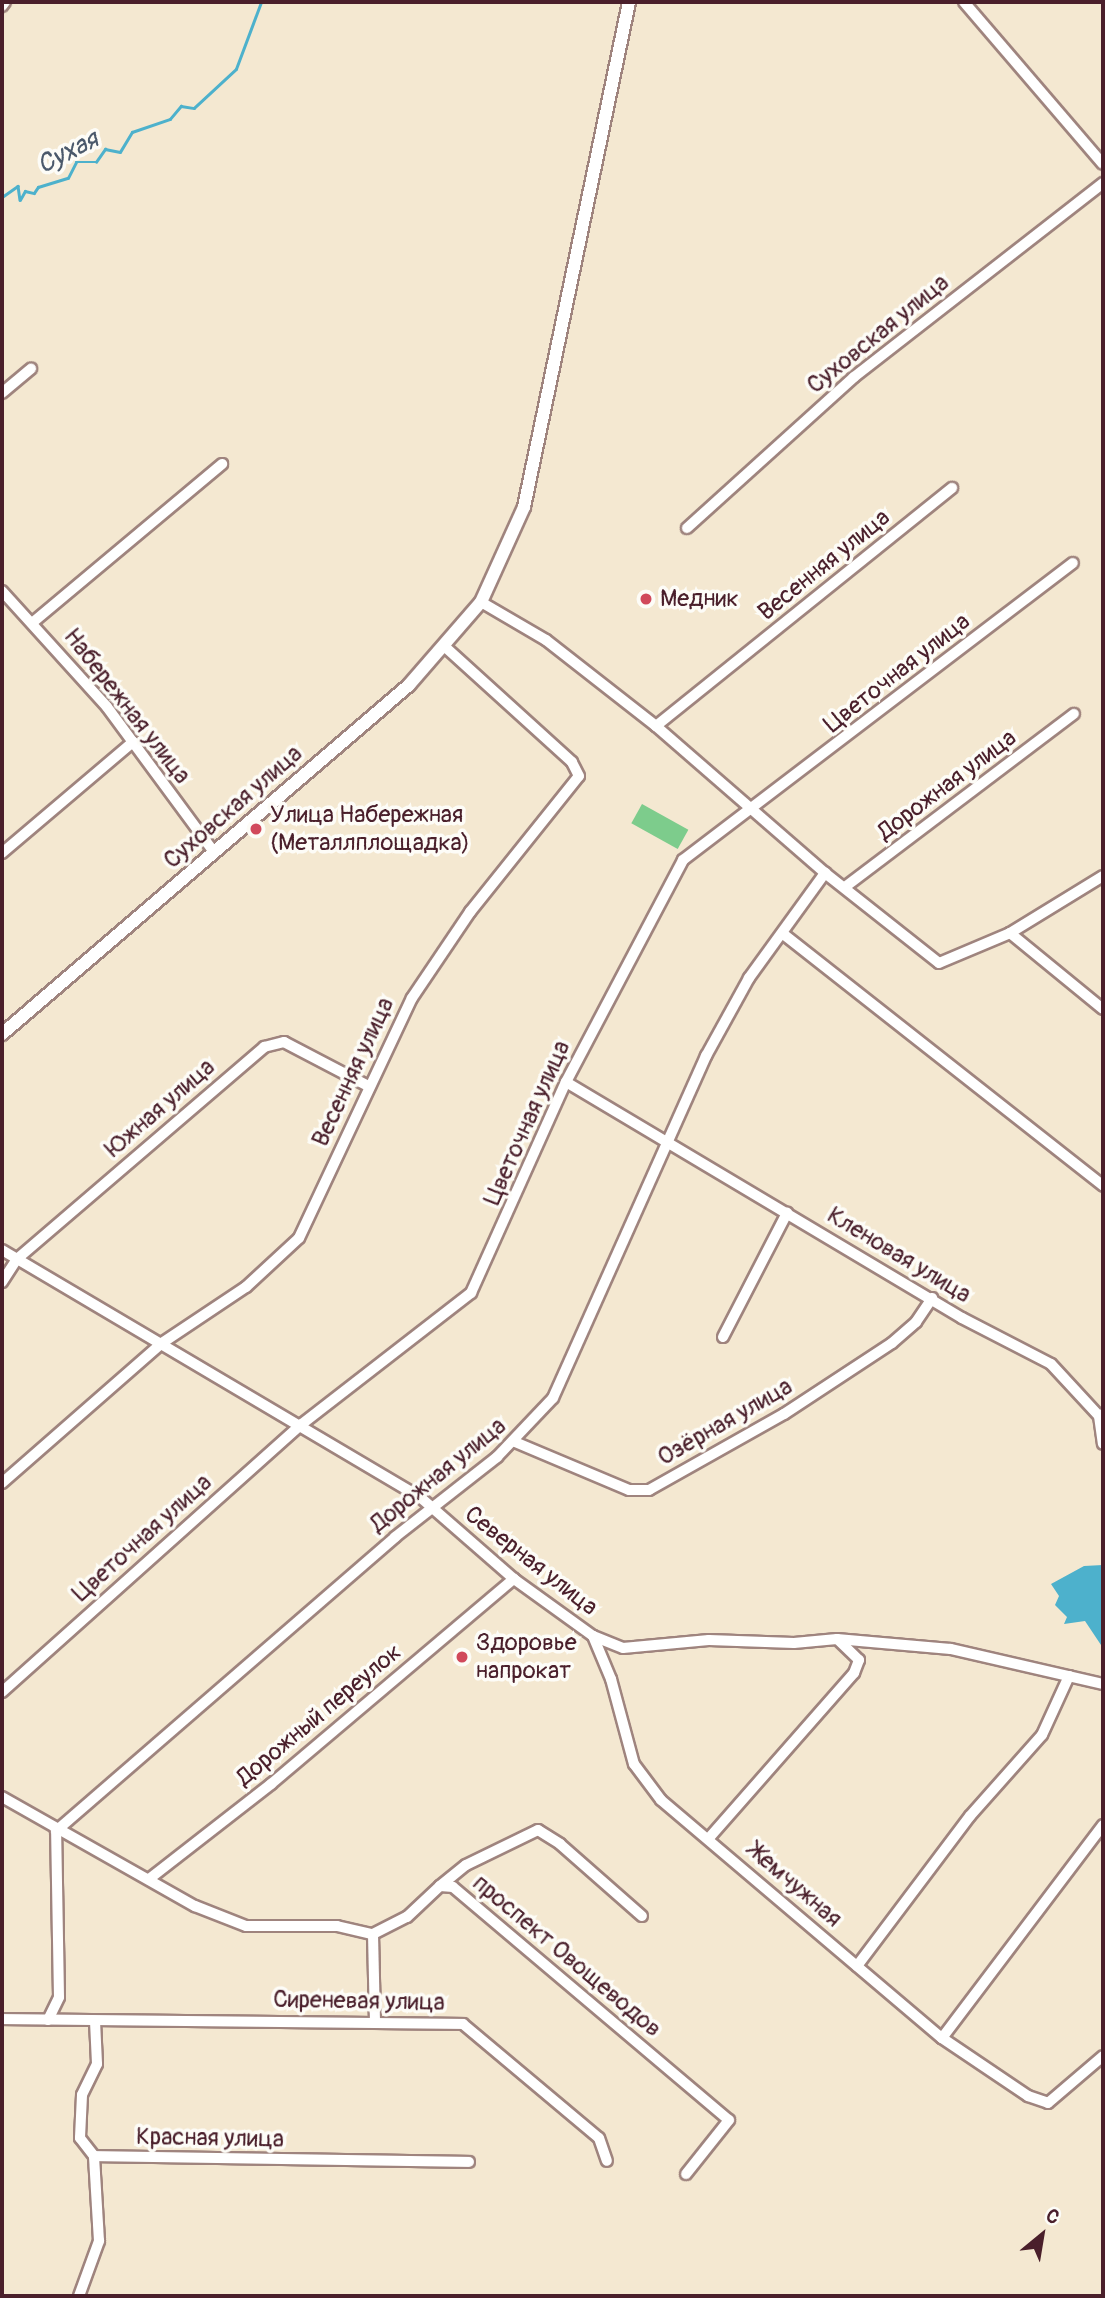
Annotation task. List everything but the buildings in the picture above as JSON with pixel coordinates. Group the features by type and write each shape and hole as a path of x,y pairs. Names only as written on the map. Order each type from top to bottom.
{"street":[{"name":"Суховская улица","path":"2,1034 409,685 481,602 524,508 629,2"},
{"path":"964,2 1103,163"},
{"name":"Суховская улица","path":"688,528 854,377 1103,184"},
{"path":"2,393 31,369"},
{"path":"32,623 222,464"},
{"name":"Весенняя улица","path":"656,726 953,488"},
{"name":"Цветочная улица","path":"2,1692 302,1424 471,1293 566,1082 683,860 753,811 1073,563"},
{"name":"Набережная улица","path":"2,592 32,623 133,742 214,852"},
{"path":"481,602 546,640 656,726 825,873 939,963 1010,933 1103,876"},
{"name":"Весенняя улица","path":"2,1483 162,1343 246,1287 299,1238 368,1086 412,998 470,912 579,776 572,762 444,646"},
{"name":"Дорожная улица","path":"845,887 1074,714"},
{"path":"2,853 133,742"},
{"name":"Дорожная улица","path":"56,1831 431,1509 515,1442 553,1398 666,1144 724,1022 825,873"},
{"path":"782,933 1103,1186"},
{"path":"1010,933 1103,1009"},
{"name":"Южная улица","path":"2,1282 18,1259 264,1046 284,1042 368,1086"},
{"name":"Кленовая улица","path":"566,1082 660,1136 666,1144 1051,1364 1101,1415 1103,1444"},
{"path":"723,1337 787,1213"},
{"name":"Северная улица","path":"2,1250 302,1424 420,1497 514,1579 593,1636 623,1647 709,1640 794,1643 837,1639 951,1649 1103,1684"},
{"name":"Озёрная улица","path":"515,1442 629,1490 649,1490 784,1414 892,1343 916,1322 932,1298"},
{"name":"Дорожный переулок","path":"149,1879 271,1784 514,1579"},
{"name":"Жемчужная","path":"593,1636 611,1679 634,1764 661,1800 942,2038 1028,2096 1048,2103 1103,2056"},
{"path":"709,1838 854,1672 859,1660 837,1639"},
{"path":"857,1966 995,1788 1042,1735 1069,1676"},
{"path":"2,1797 56,1831 195,1906 246,1926 337,1926 373,1934 375,2021"},
{"path":"942,2038 1103,1825"},
{"path":"440,1886 466,1865 537,1830 560,1843 642,1916"},
{"path":"48,2020 60,1997 56,1831"},
{"name":"проспект Овощеводов","path":"373,1934 407,1917 440,1886 453,1887 729,2120 686,2174"},
{"name":"Сиреневая улица","path":"2,2019 463,2024 599,2138 607,2161"},
{"path":"79,2296 99,2241 94,2156 80,2138 82,2095 97,2064 95,2021"},
{"name":"Красная улица","path":"94,2156 469,2162"}],"green space":[{"path":"642,804 688,830 678,849 631,823"}],"water":[{"path":"1103,1565 1103,1648 1085,1621 1064,1624 1067,1617 1055,1605 1059,1596 1051,1584 1084,1566"}],"waterway":[{"name":"Сухая","path":"2,197 18,186 20,200 25,191 34,193 38,187 68,178 76,162 96,162 105,149 120,152 132,132 170,119 181,106 194,108 236,69 261,2"}],"place":[{"name":"Медник","path":"646,599"},
{"name":"Улица Набережная (Металлплощадка)","path":"256,829"},
{"name":"Здоровье напрокат","path":"462,1657"}]}
